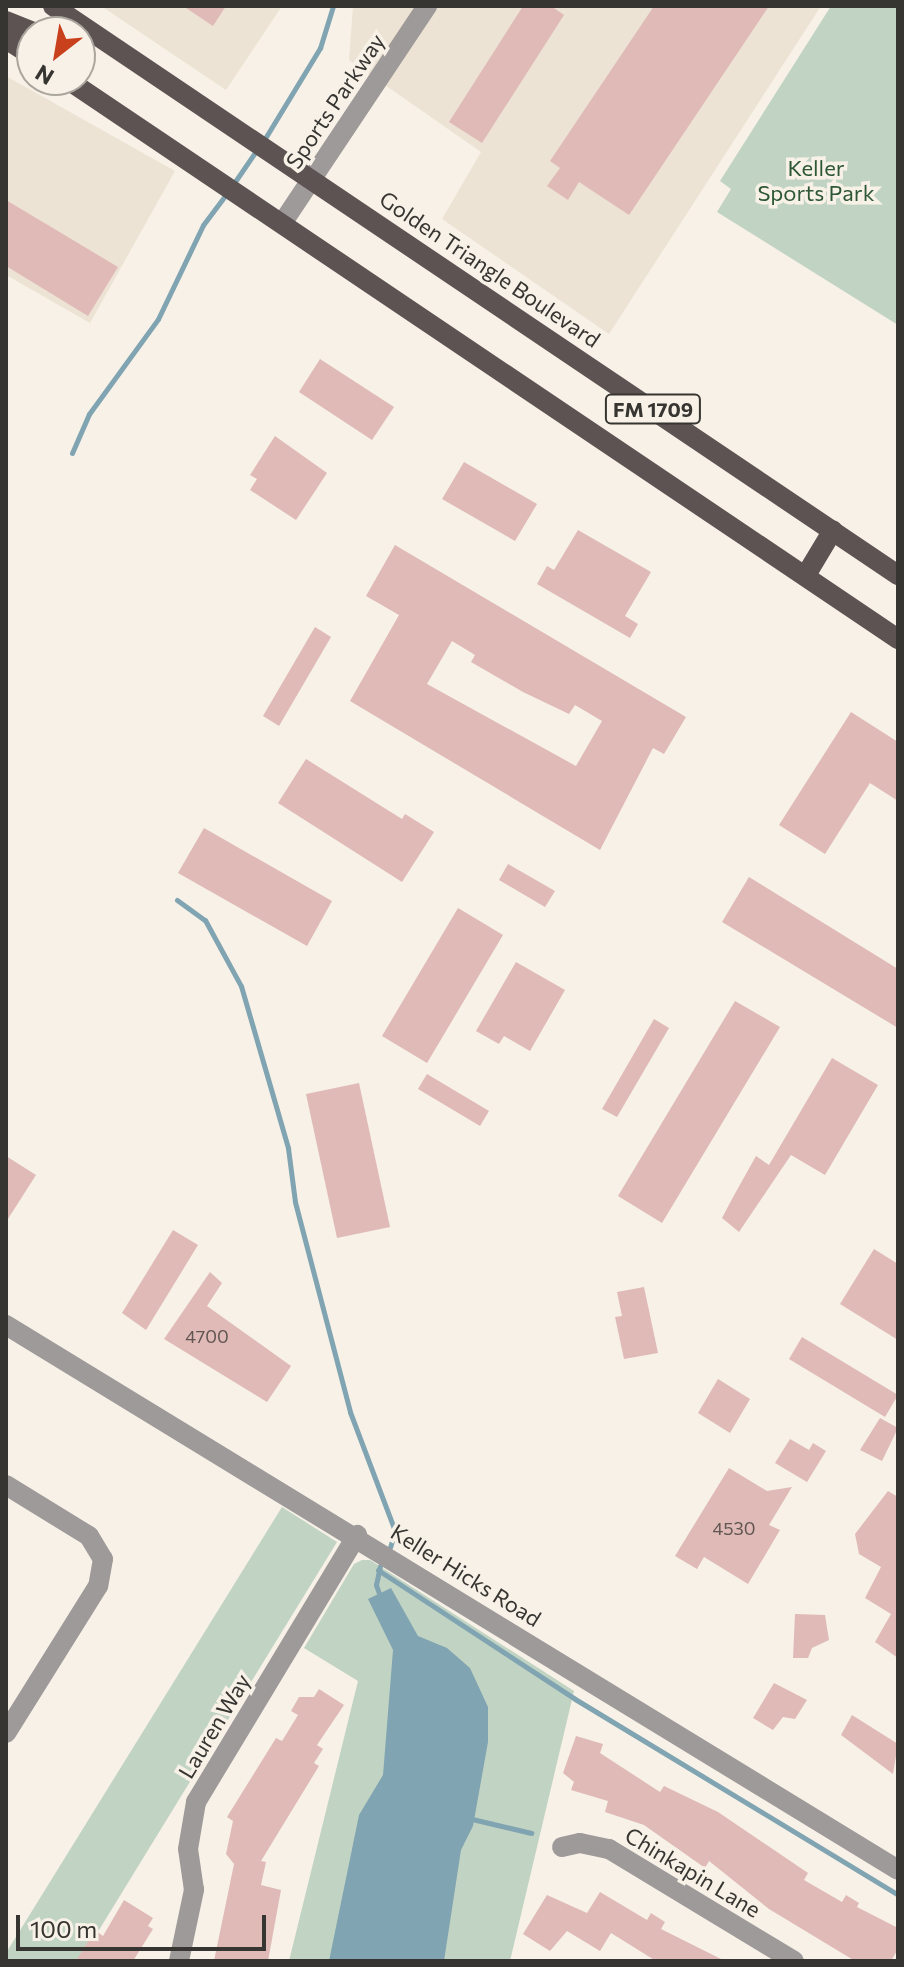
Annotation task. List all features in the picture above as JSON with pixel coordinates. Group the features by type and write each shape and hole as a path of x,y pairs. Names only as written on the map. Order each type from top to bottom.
{"main road":[{"name":"Golden Triangle Boulevard","path":"60,11 898,575"},
{"name":"FM 1709","path":"92,96 262,207 898,639"},
{"path":"806,575 833,530"}],"street":[{"name":"Sports Parkway","path":"283,222 427,6"},
{"name":"Keller Hicks Road","path":"6,1325 357,1535 898,1870"},
{"path":"6,1485 89,1536 103,1559 98,1586 6,1733"},
{"name":"Lauren Way","path":"179,1961 194,1890 188,1849 196,1802 357,1535"},
{"name":"Chinkapin Lane","path":"562,1847 580,1843 609,1849 794,1961"}],"shaded area":[{"path":"101,6 282,6 226,90"},
{"path":"353,6 821,6 609,334 442,219 481,152 349,60"},
{"path":"6,76 16,82 16,96 42,96 175,171 90,323 6,275"}],"green space":[{"name":"Keller Sports Park","path":"831,6 898,6 898,325 717,212 731,189 720,181"},
{"path":"282,1507 337,1542 80,1961 6,1961 6,1953"},
{"path":"370,1560 574,1691 510,1961 289,1961 358,1681 304,1648 354,1564"}],"water":[{"path":"391,1588 418,1636 447,1648 470,1668 488,1707 488,1742 473,1826 461,1850 444,1961 329,1961 359,1815 383,1775 393,1650 368,1599"}],"building":[{"path":"183,6 226,6 213,26"},
{"path":"523,6 551,6 564,15 482,143 449,122"},
{"path":"654,6 769,6 629,215 579,182 568,200 547,186 560,168 550,161"},
{"path":"6,200 118,267 88,316 6,266"},
{"path":"320,359 394,407 372,440 299,392"},
{"path":"275,436 327,473 296,520 250,490 257,479 250,475"},
{"path":"464,462 537,504 515,541 442,499"},
{"path":"578,530 651,572 625,616 638,624 630,638 537,584 547,566 554,570"},
{"path":"395,545 686,717 664,754 653,748 600,850 350,701 399,615 366,596","holes":["452,641 475,655 471,662 523,692 569,714 575,705 602,721 576,766 427,684"]},
{"path":"315,627 331,637 279,726 263,716"},
{"path":"851,712 898,742 898,801 870,783 825,854 779,825"},
{"path":"306,759 402,819 405,814 434,832 402,882 278,803"},
{"path":"204,828 332,901 307,946 178,873"},
{"path":"508,864 555,891 545,907 499,880"},
{"path":"749,877 898,969 898,1028 722,922"},
{"path":"458,908 503,935 427,1063 382,1036"},
{"path":"516,962 565,990 530,1051 504,1036 499,1044 476,1031"},
{"path":"735,1001 780,1027 662,1223 618,1196"},
{"path":"654,1019 669,1028 617,1117 602,1109"},
{"path":"832,1058 878,1085 825,1175 791,1155 739,1232 722,1218 732,1199 756,1156 769,1165"},
{"path":"427,1074 489,1111 480,1126 418,1089"},
{"path":"359,1083 390,1227 337,1238 306,1094"},
{"path":"6,1156 36,1175 6,1222"},
{"path":"173,1230 198,1245 146,1330 122,1313"},
{"path":"874,1249 898,1264 898,1340 840,1304"},
{"path":"210,1272 222,1283 207,1306 291,1366 267,1402 164,1339"},
{"path":"644,1287 658,1353 624,1359 615,1317 622,1316 617,1292"},
{"path":"802,1337 898,1395 885,1417 789,1359"},
{"path":"718,1379 750,1399 730,1433 698,1413"},
{"path":"880,1418 898,1428 882,1461 860,1450"},
{"path":"790,1439 809,1450 813,1443 826,1451 807,1482 775,1463"},
{"path":"729,1468 767,1491 792,1487 769,1525 780,1530 748,1584 704,1557 697,1569 675,1556"},
{"path":"888,1491 898,1497 898,1658 875,1642 891,1614 865,1598 881,1567 859,1554 855,1534"},
{"path":"795,1614 825,1615 829,1640 812,1648 808,1658 793,1658"},
{"path":"774,1683 807,1700 795,1719 783,1717 773,1730 753,1718"},
{"path":"319,1689 344,1705 317,1745 323,1749 314,1763 319,1766 261,1861 266,1862 261,1885 281,1890 268,1961 214,1961 234,1864 226,1854 233,1821 227,1817 276,1738 282,1741 298,1715 291,1711 299,1697 314,1697"},
{"path":"852,1715 898,1744 893,1774 841,1735"},
{"path":"576,1736 603,1744 600,1753 660,1792 664,1786 718,1812 808,1873 804,1880 842,1902 846,1895 859,1903 857,1907 898,1928 898,1949 891,1961 855,1961 769,1909 709,1861 705,1868 644,1825 605,1812 608,1801 571,1790 574,1782 563,1773"},
{"path":"600,1892 647,1920 651,1913 665,1922 661,1929 725,1961 656,1961 611,1933 600,1951 567,1931 550,1951 523,1934 547,1895 587,1913"},
{"path":"124,1900 153,1918 148,1926 153,1929 133,1961 76,1961 95,1930 103,1936"}],"waterway":[{"path":"264,140 320,48 333,6"},
{"path":"232,186 258,148"},
{"path":"72,453 89,414 158,319 203,225 226,194"},
{"path":"177,900 205,920 241,986 288,1148 295,1202 350,1412 395,1531 390,1547"},
{"path":"380,1566 376,1585 381,1599"},
{"path":"378,1570 575,1699 898,1895"},
{"path":"472,1819 531,1833"}]}
